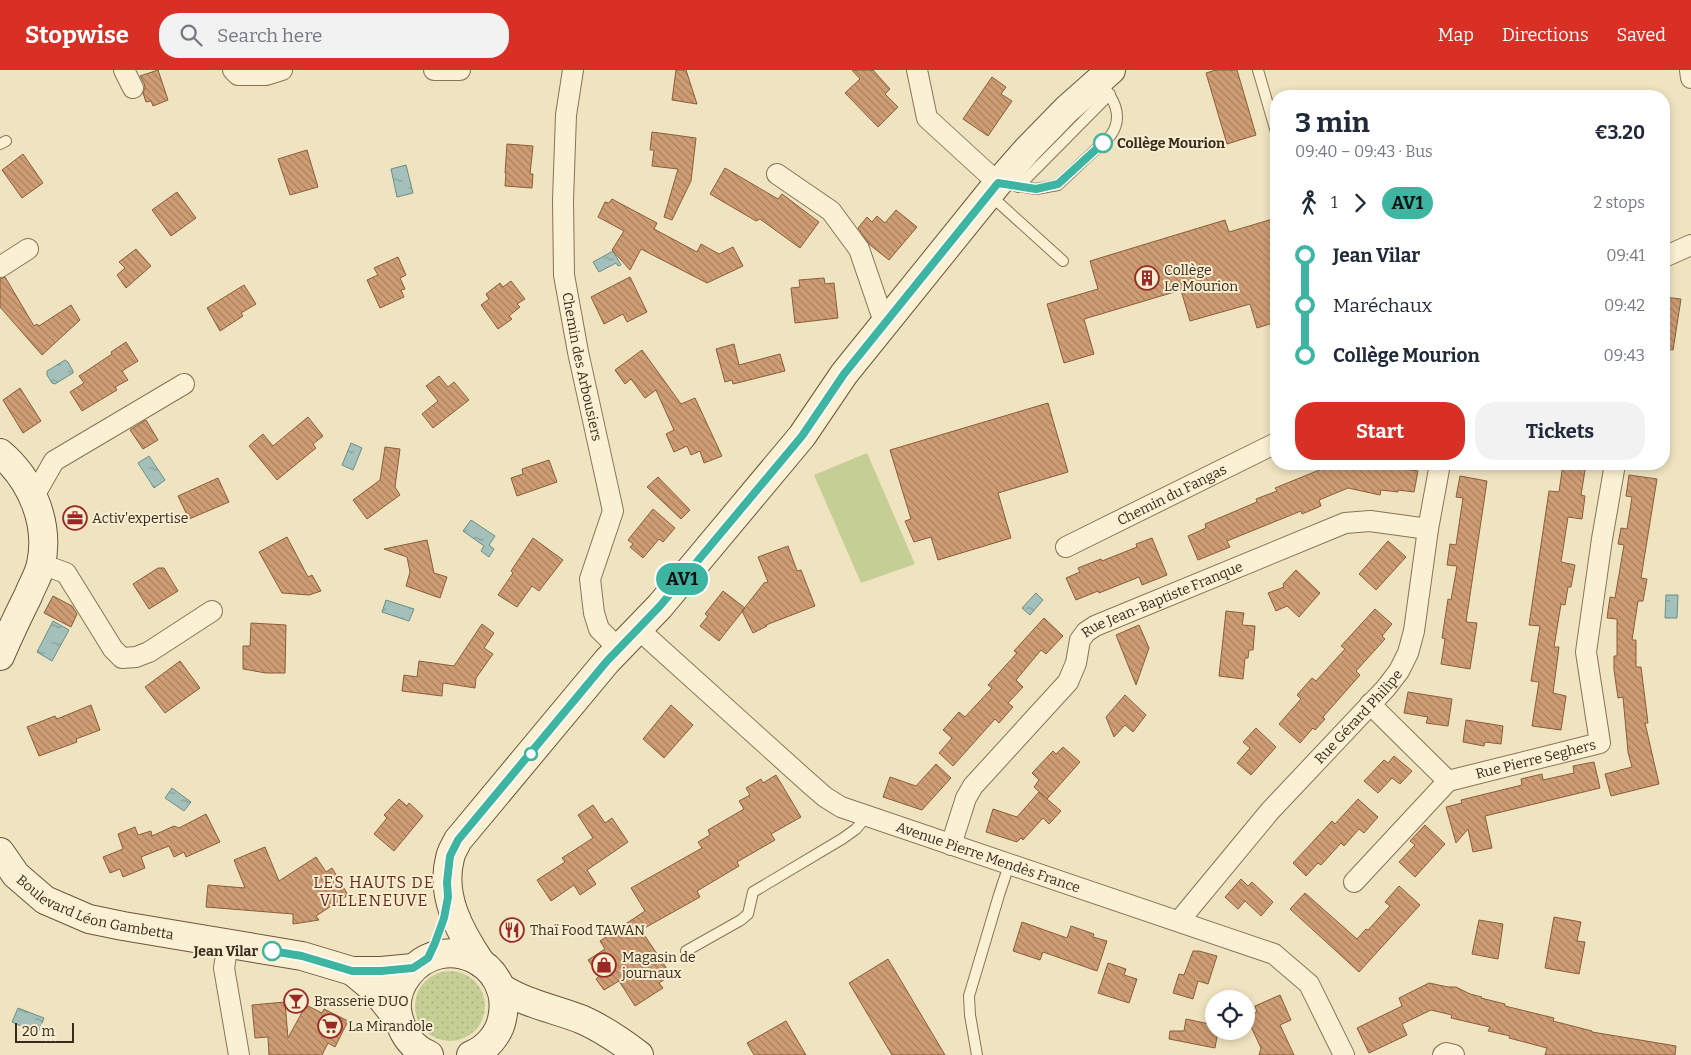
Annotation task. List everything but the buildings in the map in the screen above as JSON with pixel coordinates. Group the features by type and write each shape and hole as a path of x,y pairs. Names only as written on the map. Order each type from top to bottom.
{"street":[{"path":"124,70 133,88"},
{"path":"233,70 238,75 266,74 282,70"},
{"path":"434,70 460,70"},
{"name":"Chemin des Arbousiers","path":"573,70 566,115 563,200 564,275 578,352 613,511 590,579 594,613 599,629 628,640"},
{"path":"917,70 927,118 1001,188"},
{"path":"1690,70 1691,78"},
{"path":"410,1042 397,1005 399,991 405,979 421,963 444,918 448,897 447,882 450,856 458,840 607,661 660,606 802,436 844,374 1001,188 1040,136 1107,81"},
{"path":"777,174 830,211 859,249 885,325"},
{"path":"1670,254 1691,245"},
{"path":"0,267 28,249"},
{"path":"34,496 54,461 184,384"},
{"name":"Chemin du Fangas","path":"1066,547 1270,446"},
{"path":"0,656 41,564 43,547 42,529 34,496 22,476 2,456"},
{"name":"Rue Gérard Philipe","path":"1179,921 1270,811 1399,671 1408,653 1420,595 1428,529 1439,470"},
{"name":"Rue Pierre Seghers","path":"1448,781 1600,742 1586,652 1614,470"},
{"name":"Rue Jean-Baptiste Franque","path":"951,845 966,798 973,786 1068,682 1076,663 1080,640 1086,632 1095,626 1345,523 1370,521 1428,529"},
{"path":"41,564 66,573 113,649 122,658 136,657 149,652 212,611"},
{"name":"Avenue Pierre Mendès France","path":"628,640 650,639 825,797 841,807 1274,954 1309,984 1344,1055"},
{"path":"1354,882 1448,781 1370,704"},
{"name":"Boulevard Léon Gambetta","path":"0,852 16,875 45,900 89,919 302,956 352,971 381,971 421,963 442,954 456,953 469,956 481,963"},
{"path":"448,897 464,936 481,963 489,970 500,987 503,998 504,1010 497,1032 487,1045 471,1055"},
{"path":"228,944 224,968 239,1055"},
{"name":"Boulevard Léon Gambetta","path":"352,971 374,990 410,1042"},
{"path":"500,987 516,997 585,1021 607,1033 639,1055"},
{"path":"497,1032 514,1024 532,1019 562,1014"},
{"path":"1443,1055 1446,1053 1454,1055"}],"lane":[{"path":"1258,70 1270,111"},
{"path":"1001,188 1036,189 1058,184 1111,135 1115,130 1118,120 1107,81"},
{"path":"1001,188 1064,261"},
{"path":"686,951 742,920 748,914 753,892 842,839 856,829 866,817"},
{"path":"977,1055 970,1015 969,996 998,895 1009,865"}],"green space":[{"path":"867,453 915,564 861,583 814,475"},
{"path":"450,971 463,974 475,981 482,993 485,1006 482,1019 475,1031 463,1038 450,1041 437,1038 425,1031 418,1019 415,1006 418,993 425,981 437,974"}],"water":[{"path":"406,165 413,193 397,197 391,169"},
{"path":"613,251 621,265 618,266 616,263 599,272 593,262"},
{"path":"65,360 68,362 73,373 55,384 52,383 47,375 47,371"},
{"path":"351,443 362,448 353,470 342,465"},
{"path":"149,456 165,480 154,488 138,463"},
{"path":"471,520 495,536 489,545 494,549 489,557 481,551 484,546 463,531"},
{"path":"1036,593 1043,600 1030,615 1022,608"},
{"path":"1666,595 1678,595 1677,618 1665,618"},
{"path":"386,600 414,609 409,621 382,612"},
{"path":"53,621 69,630 52,661 37,652"},
{"path":"172,788 191,802 184,811 165,798"},
{"path":"18,1008 44,1018 38,1033 12,1022"}],"bus line":[{"name":"AV1","path":"272,951 302,956 352,971 413,968 428,958 444,918 448,897 447,882 450,856 458,840 607,661 660,606 802,436 844,374 998,183 1036,189 1058,184 1103,143"}],"place":[{"name":"Collège Mourion","path":"1103,143"},
{"name":"Collège Le Mourion","path":"1147,278"},
{"name":"Activ'expertise","path":"75,518"},
{"name":"Thaï Food TAWAN","path":"512,930"},
{"name":"Jean Vilar","path":"272,951"},
{"name":"Magasin de journaux","path":"604,965"},
{"name":"Brasserie DUO","path":"296,1001"},
{"name":"La Mirandole","path":"330,1026"}],"district":[{"name":"LES HAUTS DE VILLENEUVE","path":"374,891"}]}
